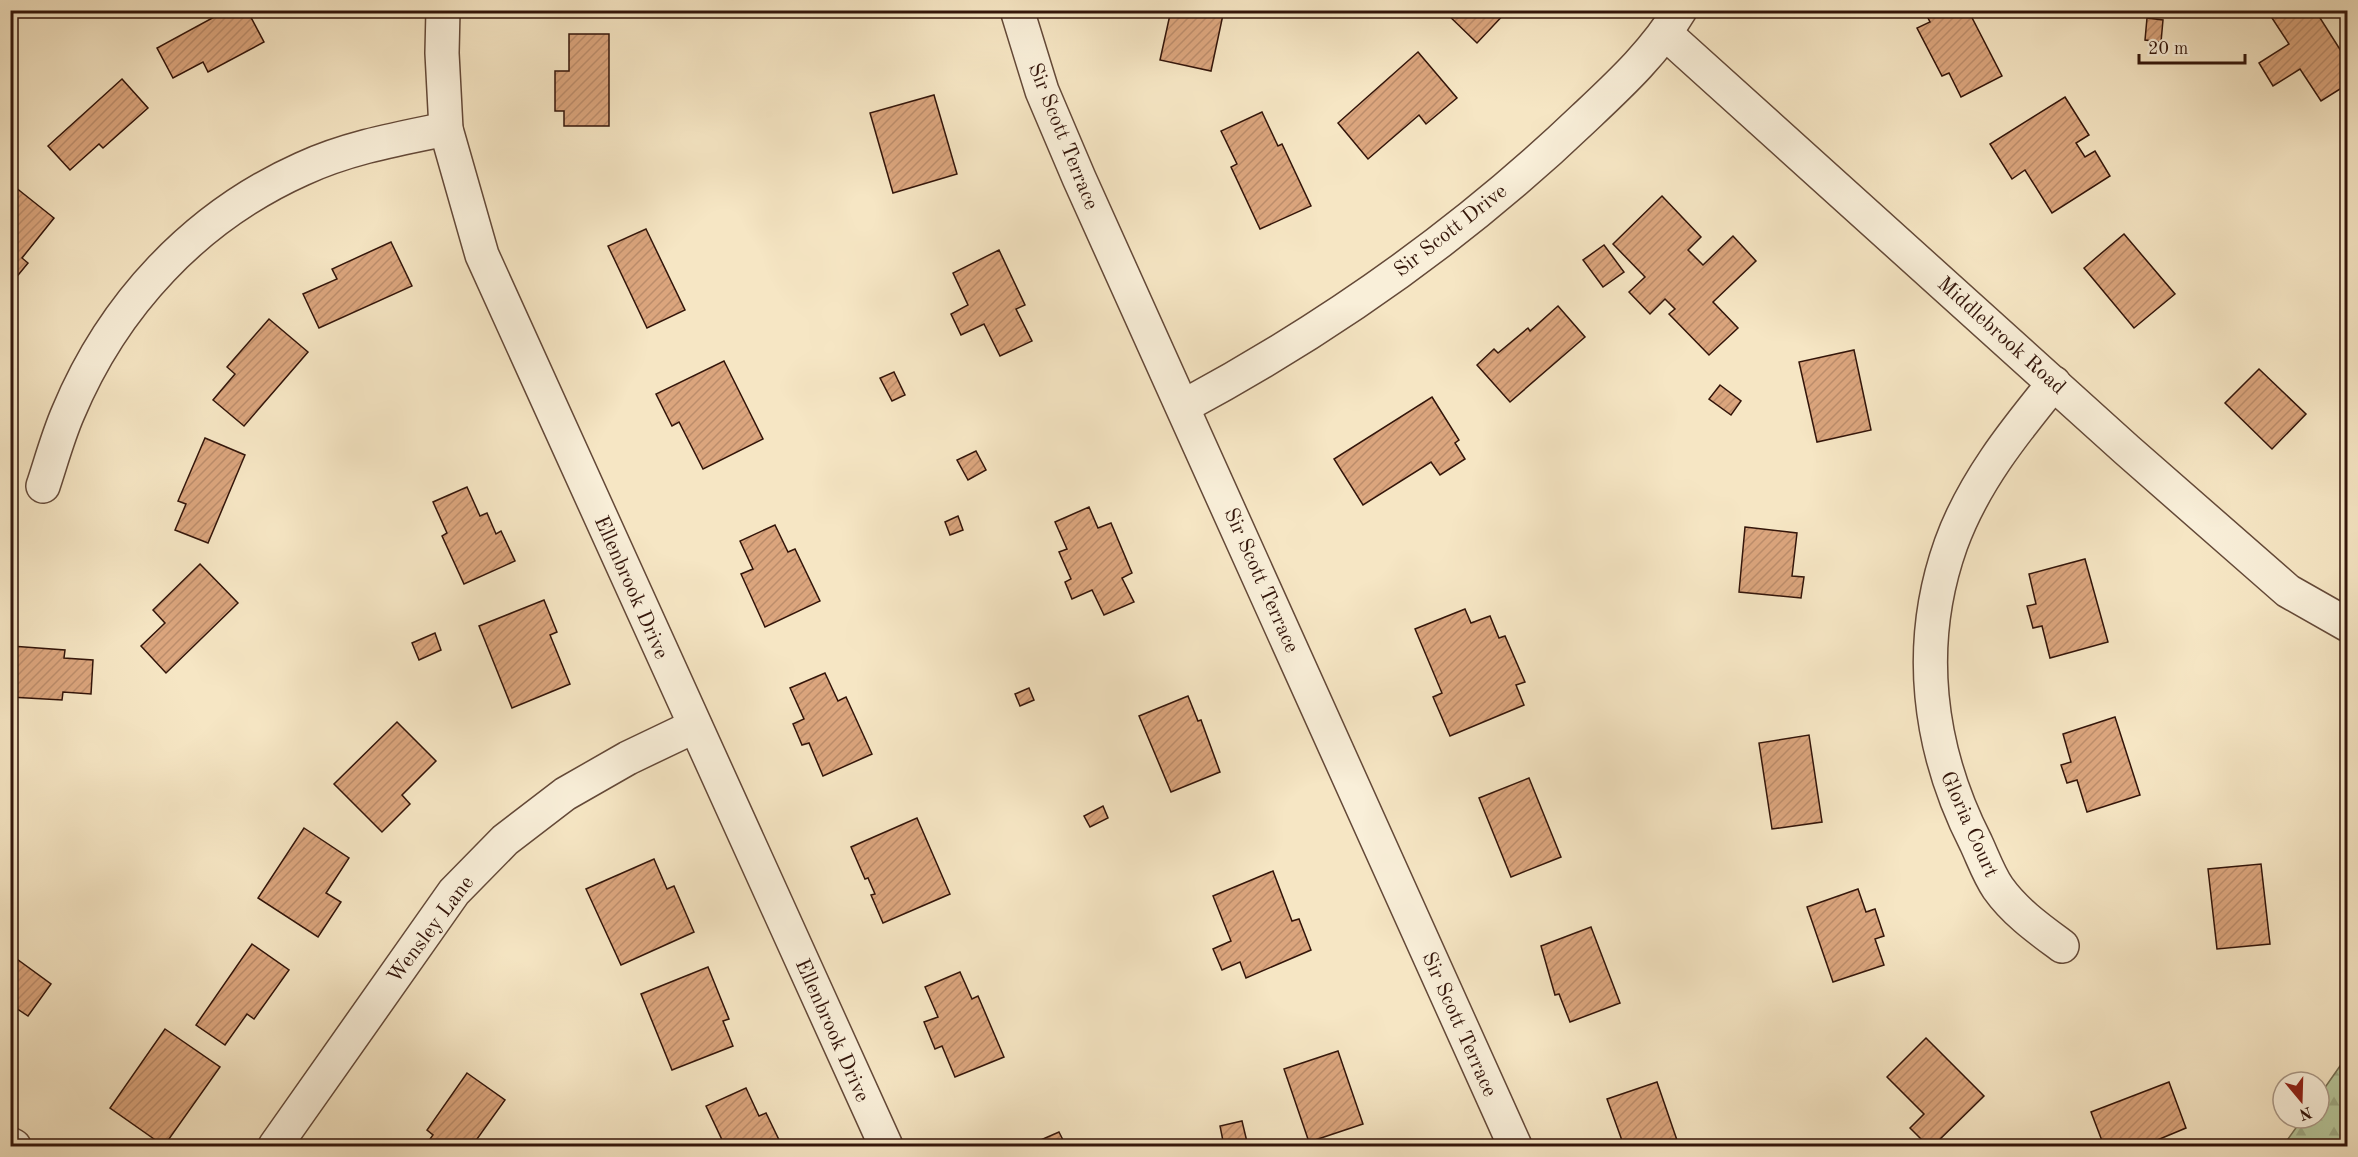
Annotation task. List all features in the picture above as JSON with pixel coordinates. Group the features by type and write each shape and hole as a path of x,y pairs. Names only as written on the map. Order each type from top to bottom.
{"street":[{"name":"Ellenbrook Drive","path":"443,10 442,53 446,129 482,255 886,1146"},
{"name":"Sir Scott Terrace","path":"1017,10 1042,91 1515,1146"},
{"name":"Sir Scott Drive","path":"1184,406 1254,368 1334,318 1429,250 1551,149 1639,65 1672,22"},
{"name":"Middlebrook Road","path":"1672,22 2054,383 2288,591 2348,625"},
{"path":"44,486 68,413 100,347 138,293 188,242 244,199 303,168 372,144 446,129"},
{"name":"Gloria Court","path":"2054,383 2003,447 1975,493 1952,542 1935,598 1929,652 1931,707 1942,761 1964,819 1998,888 2027,920 2062,946"},
{"name":"Wensley Lane","path":"275,1146 454,892 498,848 565,794 628,758 695,726"}],"green space":[{"path":"2347,1056 2347,1146 2283,1146 2294,1130 2331,1130 2331,1079"}],"building":[{"path":"227,10 247,10 264,42 208,72 203,62 173,78 157,48"},
{"path":"1171,10 1224,10 1211,71 1160,60"},
{"path":"1443,10 1508,10 1477,43"},
{"path":"1924,10 1968,10 2002,76 1961,97 1949,73 1942,76 1917,28 1930,22"},
{"path":"2278,10 2315,10 2348,62 2348,84 2321,101 2300,69 2273,86 2259,63 2289,44 2270,15"},
{"path":"2147,18 2163,20 2161,42 2145,40"},
{"path":"569,34 609,34 609,126 564,126 564,111 555,111 555,71 569,71"},
{"path":"1418,52 1457,98 1426,124 1419,115 1368,159 1338,123"},
{"path":"122,79 148,108 103,148 99,144 70,170 48,146"},
{"path":"934,95 957,174 893,193 870,113"},
{"path":"2065,97 2089,135 2076,143 2085,157 2095,151 2110,176 2052,213 2025,170 2012,179 1990,144"},
{"path":"1262,112 1278,146 1282,144 1311,206 1260,229 1231,167 1237,164 1221,131"},
{"path":"10,183 54,218 22,258 28,263 10,285"},
{"path":"1662,196 1701,237 1688,250 1703,265 1733,236 1756,261 1713,302 1738,328 1709,355 1669,314 1675,309 1665,299 1650,314 1629,292 1645,277 1613,244"},
{"path":"646,229 685,310 647,328 608,246"},
{"path":"2124,234 2175,294 2134,328 2084,268"},
{"path":"391,242 412,286 319,328 303,294 337,279 332,269"},
{"path":"1604,245 1624,272 1603,287 1583,260"},
{"path":"999,250 1025,305 1016,309 1032,341 1000,356 984,324 961,335 951,314 968,305 953,273"},
{"path":"1558,306 1585,337 1510,402 1477,365 1494,349 1498,353 1528,328 1530,331"},
{"path":"269,319 308,352 244,426 213,400 235,374 227,367"},
{"path":"1854,350 1871,430 1817,442 1799,362"},
{"path":"724,361 763,439 703,469 679,422 672,426 656,394"},
{"path":"2259,369 2306,414 2272,449 2225,403"},
{"path":"894,372 905,395 892,401 880,378"},
{"path":"1720,385 1741,401 1731,415 1709,399"},
{"path":"1432,397 1459,440 1455,443 1465,459 1440,475 1431,462 1363,505 1334,459"},
{"path":"205,438 245,455 208,543 175,530 186,504 178,501"},
{"path":"976,451 986,470 968,480 957,460"},
{"path":"467,487 480,516 487,513 496,534 501,531 515,561 464,584 442,536 447,533 433,502"},
{"path":"1089,507 1098,528 1111,523 1132,573 1122,578 1134,602 1104,615 1092,590 1072,599 1065,582 1071,579 1059,552 1067,549 1055,522"},
{"path":"958,516 963,530 950,535 945,522"},
{"path":"775,525 788,552 795,549 820,601 765,627 741,574 753,569 740,541"},
{"path":"1745,527 1797,533 1792,576 1804,577 1801,598 1739,592"},
{"path":"2085,559 2108,642 2050,658 2042,626 2033,628 2027,606 2036,604 2029,574"},
{"path":"200,564 238,603 166,673 141,646 165,623 153,610"},
{"path":"544,600 557,632 550,635 570,684 512,708 479,626"},
{"path":"1465,609 1471,623 1490,616 1499,638 1505,636 1525,682 1516,685 1524,705 1450,736 1433,697 1442,693 1415,629"},
{"path":"435,633 441,650 419,660 412,643"},
{"path":"11,646 65,650 64,658 93,660 91,694 63,692 62,700 10,697"},
{"path":"825,673 838,701 846,697 872,754 823,776 809,743 802,745 793,724 804,719 790,688"},
{"path":"1029,688 1034,700 1020,706 1015,694"},
{"path":"1188,696 1198,721 1201,720 1220,772 1171,792 1139,716"},
{"path":"2115,717 2140,795 2087,812 2077,780 2067,783 2061,765 2071,762 2063,734"},
{"path":"397,722 436,761 402,795 410,804 382,832 334,784"},
{"path":"1809,735 1822,822 1772,829 1759,743"},
{"path":"1529,778 1561,857 1511,877 1479,798"},
{"path":"1103,806 1108,818 1090,827 1084,816"},
{"path":"917,818 950,894 883,923 871,895 875,894 868,878 865,879 851,847"},
{"path":"304,828 349,858 326,893 341,902 318,937 258,898"},
{"path":"654,859 667,889 674,886 694,932 621,965 586,889"},
{"path":"2261,864 2270,944 2217,949 2208,869"},
{"path":"1273,871 1292,921 1299,919 1311,950 1246,978 1240,962 1222,970 1213,949 1231,941 1213,896"},
{"path":"1858,889 1866,912 1875,909 1884,936 1875,939 1884,965 1833,982 1807,907"},
{"path":"1591,927 1620,1003 1570,1022 1559,994 1555,995 1541,946"},
{"path":"252,944 289,970 254,1019 247,1014 225,1045 196,1025"},
{"path":"10,954 51,984 28,1016 10,1004"},
{"path":"708,967 729,1019 723,1021 733,1046 672,1070 641,994"},
{"path":"960,972 972,999 978,996 1004,1057 955,1077 942,1046 935,1049 924,1022 938,1017 925,987"},
{"path":"165,1029 220,1067 164,1146 110,1108"},
{"path":"1926,1038 1984,1096 1933,1146 1928,1146 1910,1128 1924,1114 1887,1077"},
{"path":"1338,1051 1363,1124 1309,1142 1284,1069"},
{"path":"467,1073 505,1100 472,1146 425,1146 433,1135 427,1130"},
{"path":"1657,1082 1679,1146 1624,1146 1607,1099"},
{"path":"2169,1082 2186,1128 2143,1146 2104,1146 2091,1112"},
{"path":"746,1088 759,1116 766,1113 782,1146 725,1146 706,1106"},
{"path":"1242,1121 1248,1146 1224,1146 1220,1126"},
{"path":"1059,1132 1066,1146 1027,1146"}]}
